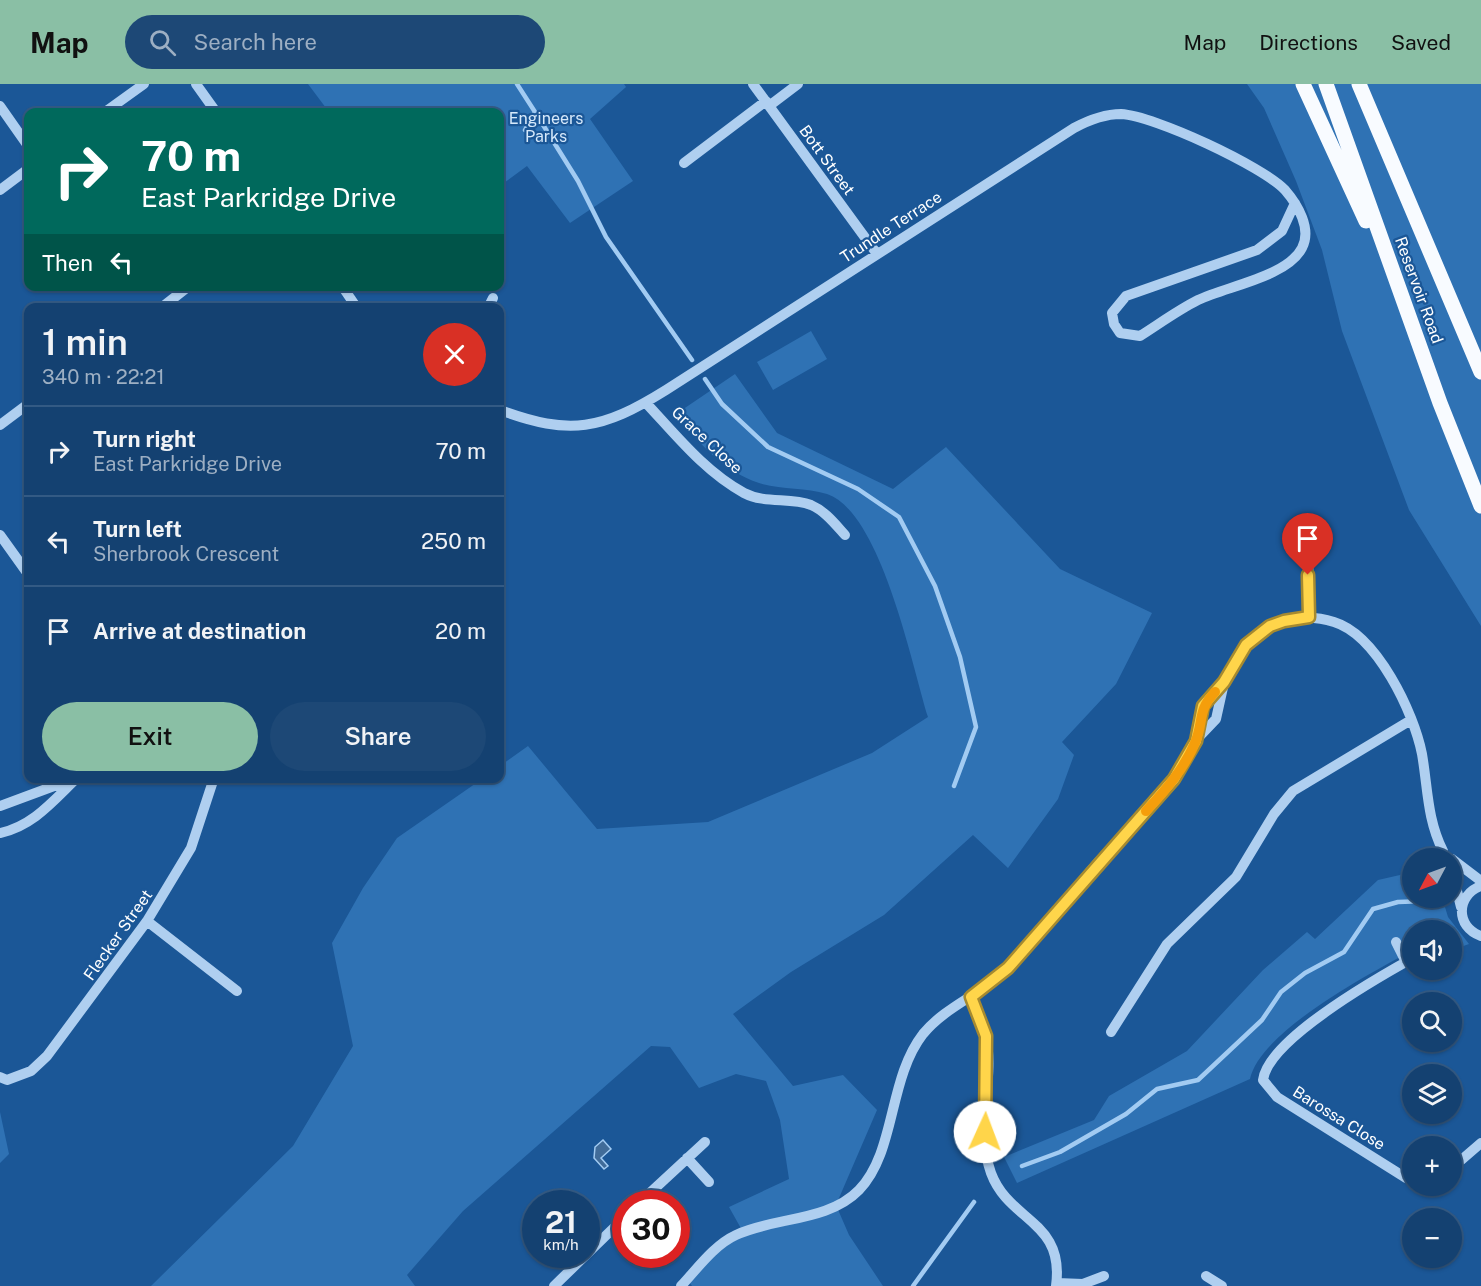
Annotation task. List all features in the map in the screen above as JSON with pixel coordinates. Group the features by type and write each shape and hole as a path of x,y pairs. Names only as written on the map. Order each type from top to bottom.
{"main road":[{"path":"1303,84 1394,274"},
{"name":"Reservoir Road","path":"1326,84 1481,506"},
{"name":"Reservoir Road","path":"1359,84 1481,372"}],"street":[{"path":"111,108 144,84"},
{"path":"196,84 213,108"},
{"name":"Bott Street","path":"753,84 877,254"},
{"path":"684,163 767,103 798,84"},
{"path":"0,106 24,140"},
{"name":"Trundle Terrace","path":"504,412 534,423 556,427 602,422 646,403 1074,128 1102,116 1121,114 1140,117 1180,132 1271,178 1295,203 1306,236 1302,248 1284,266 1198,300 1140,336 1120,333 1114,324 1112,312 1126,296 1257,250 1282,231 1295,203"},
{"path":"0,190 24,172"},
{"path":"167,303 183,291"},
{"name":"Grace Close","path":"646,403 685,445 733,486 755,497 809,504 827,516 846,535"},
{"path":"0,425 24,407"},
{"path":"1308,532 1309,617"},
{"path":"0,535 24,568"},
{"path":"1196,741 1216,719 1224,682 1236,658 1257,635 1284,621 1309,617 1348,628 1372,647 1411,720 1422,755 1428,813 1444,848"},
{"path":"681,1286 714,1250 732,1236 825,1210 844,1202 857,1192 876,1167 900,1078 910,1055 933,1023 1008,968 1161,795 1185,763 1196,741 1203,706 1224,682"},
{"path":"1111,1032 1167,944 1236,878 1274,814 1293,791 1411,720"},
{"path":"0,806 62,783"},
{"path":"0,833 18,829 35,818 71,783"},
{"name":"Flecker Street","path":"4,1078 31,1071 47,1056 147,921 191,848 212,783"},
{"path":"1462,867 1481,881"},
{"path":"1462,905 1468,894 1481,886"},
{"path":"1461,908 1464,922 1474,933 1481,936"},
{"path":"147,921 237,991"},
{"name":"Barossa Close","path":"1396,942 1402,950"},
{"name":"Barossa Close","path":"1402,965 1326,1011 1273,1058 1264,1069 1263,1080 1277,1097 1402,1175"},
{"path":"971,997 986,1036 985,1132 988,1161 997,1186 1035,1223 1052,1244 1056,1284 1083,1284 1104,1276"},
{"path":"653,1190 705,1142"},
{"path":"1462,1159 1481,1143"},
{"path":"687,1158 709,1182"},
{"path":"554,1286 612,1230"},
{"path":"1206,1276 1222,1286"}],"green space":[{"name":"Engineers Parks","path":"308,84 624,84 626,87 590,119 633,181 570,223 527,166 504,183 504,108 326,108"},
{"path":"1247,84 1481,84 1481,626 1409,510 1342,331 1322,250 1296,181 1264,108"},
{"path":"811,331 827,359 773,390 757,362"},
{"path":"735,374 777,433 893,489 946,447 1060,569 1152,613 1116,684 1062,742 1074,755 1058,799 1008,868 973,835 884,915 791,972 733,1014 793,1086 843,1075 877,1110 836,1205 849,1235 883,1286 692,1286 687,1279 743,1232 729,1207 789,1179 780,1120 766,1081 736,1074 699,1088 670,1047 651,1046 463,1211 407,1275 415,1286 151,1286 293,1146 353,1046 332,943 363,888 397,838 476,783 504,783 504,763 528,746 597,829 708,822 872,753 928,717 892,593 863,529 846,507 827,494 767,485 735,472 713,455 676,414"},
{"path":"1402,875 1402,908 1445,908 1450,920 1402,920 1402,956 1346,988 1295,1023 1258,1061 1250,1079 1017,1183 1004,1157 1094,1120 1109,1096 1187,1051 1263,970 1307,932 1315,939 1378,880"},
{"path":"1462,935 1469,944 1462,946"},
{"path":"0,1112 9,1154 0,1163"}],"shaded area":[{"path":"603,1140 611,1149 601,1158 608,1166 604,1169 594,1158 595,1147"}],"waterway":[{"path":"517,84 535,112 525,130"},
{"path":"535,112 578,181 606,237 692,360"},
{"path":"705,379 722,404 768,447 858,489 899,517 935,586 960,657 976,727 954,786"},
{"path":"1022,1166 1060,1152 1126,1114 1157,1089 1198,1080 1262,1020 1281,992 1305,973 1344,952 1373,909 1402,902"},
{"path":"913,1286 974,1202"}],"slow traffic":[{"path":"1146,811 1185,763 1196,741 1203,706 1215,692"}],"route":[{"path":"985,1132 986,1036 971,997 991,984 1008,968 1174,779 1196,741 1203,706 1224,682 1236,658 1246,645 1270,626 1309,617 1308,575"}]}
